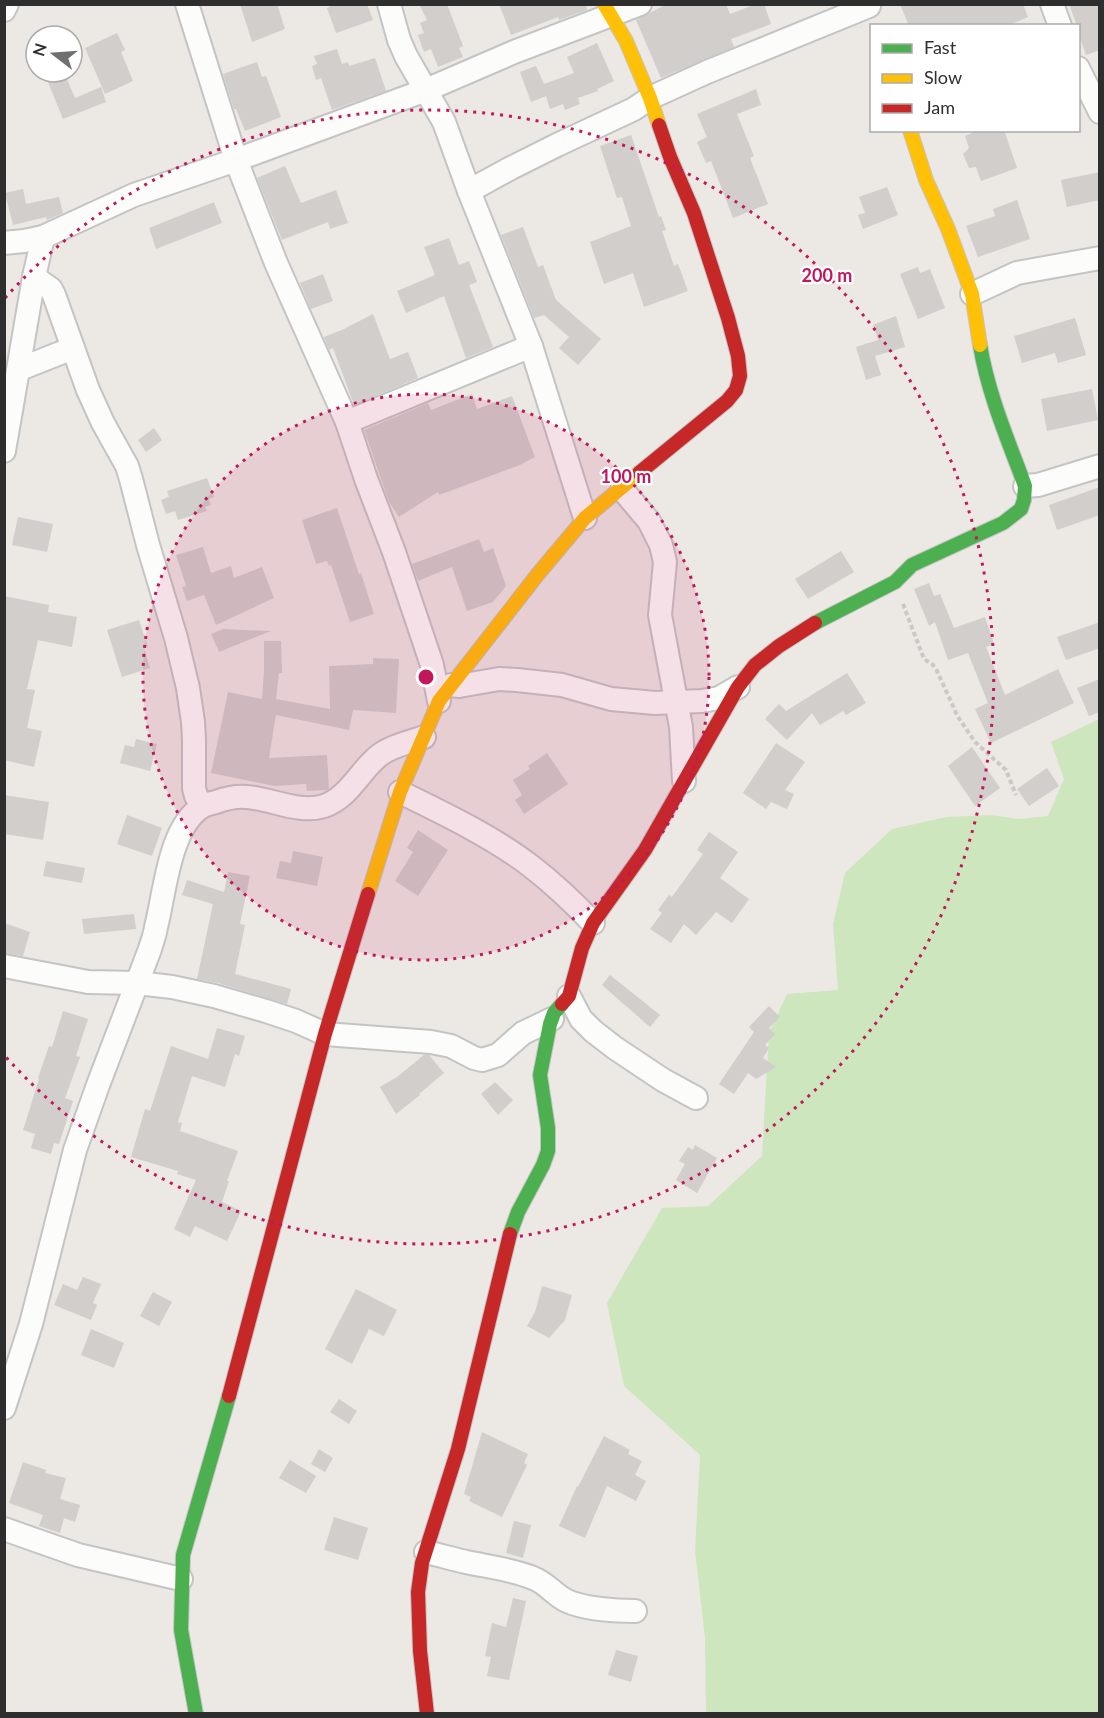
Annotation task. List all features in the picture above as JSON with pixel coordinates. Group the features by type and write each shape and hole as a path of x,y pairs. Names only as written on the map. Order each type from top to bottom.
{"street":[{"path":"4,10 7,4"},
{"path":"188,4 236,160 276,263 347,422 432,665 445,693"},
{"path":"389,4 406,56 444,122 531,346 585,518"},
{"path":"4,243 24,242 43,237 134,195 426,90 607,10 640,4"},
{"path":"1052,4 1059,24"},
{"path":"196,1713 181,1630 183,1555 238,1363 325,1034 400,792 445,693 538,573 585,518 727,401 736,390 740,376 738,357 728,318 694,213 623,35 607,10"},
{"path":"469,191 548,149 707,72 871,12"},
{"path":"1080,72 1100,112"},
{"path":"427,1713 420,1651 418,1592 422,1563 458,1449 510,1235 518,1212 548,1151 548,1128 540,1075 544,1048 554,1013 569,996 582,948 593,923 645,850 738,687 755,665 806,628 895,582 912,565 1003,523 1021,509 1024,500 1025,486 984,367 972,294 948,229 926,180 911,132"},
{"path":"4,451 43,237"},
{"path":"972,294 1017,273 1100,258"},
{"path":"34,277 51,289 54,295 88,390 127,466 188,688 194,740 194,788 203,806"},
{"path":"347,422 531,346"},
{"path":"20,369 73,348"},
{"path":"1025,486 1038,485 1100,466"},
{"path":"622,489 649,521 661,545 665,562 660,615 681,727 684,781"},
{"path":"445,693 459,686 499,679 562,685 610,699 677,703 719,698 738,687"},
{"path":"4,1408 31,1324 75,1150 156,927 167,870 182,829 193,814 203,806 231,797 258,798 306,808 321,807 334,801 354,784 375,758 424,737"},
{"path":"400,792 447,815 531,866 567,896 593,923"},
{"path":"4,966 88,982 137,983 172,987 214,996 296,1021 325,1034 431,1042 451,1046 482,1060 498,1055 523,1034 552,1019"},
{"path":"569,996 581,1019 593,1031 663,1080 696,1098"},
{"path":"4,1529 78,1555 181,1579"},
{"path":"426,1552 502,1568 534,1578 568,1601 582,1605 635,1611"}],"path":[{"path":"895,582 924,659 937,671 958,717 975,742 1006,770 1016,795"}],"green space":[{"path":"1099,719 1099,1713 706,1713 705,1638 695,1551 700,1455 624,1386 607,1303 662,1208 708,1206 762,1156 769,1033 787,994 838,990 833,924 845,873 892,829 947,817 990,815 1019,819 1048,816 1064,779 1051,742"}],"building":[{"path":"240,4 277,4 285,29 252,42"},
{"path":"335,4 367,4 373,20 336,33 327,8"},
{"path":"419,4 447,4 463,46 459,48 463,57 438,67 431,49 424,52 418,35 424,33 420,23 427,20"},
{"path":"499,4 586,4 587,10 559,20 558,17 511,35"},
{"path":"667,4 726,4 730,14 756,4 764,4 771,24 731,39 734,47 661,78 636,20"},
{"path":"900,4 1023,4 1028,17 1012,24 908,24"},
{"path":"1069,4 1100,4 1100,50 1086,55 1080,38 1080,24 1076,24"},
{"path":"117,33 125,50 121,52 133,81 105,94 85,48"},
{"path":"597,43 614,81 597,89 598,91 578,98 580,104 565,110 563,104 550,109 546,96 531,102 520,72 536,66 544,84 574,73 567,57"},
{"path":"337,49 342,64 348,62 349,66 375,58 386,91 332,110 321,78 316,80 312,66 317,64 314,56"},
{"path":"257,62 262,77 266,76 281,117 245,131 234,109 223,74"},
{"path":"49,84 69,84 75,98 101,87 106,102 63,119"},
{"path":"756,89 761,105 737,114 754,156 750,158 768,204 733,218 711,161 706,163 697,142 707,137 697,114"},
{"path":"974,132 1005,132 1017,168 981,181 976,167 969,168 963,154 969,148 965,136"},
{"path":"631,135 659,217 661,216 666,230 662,231 674,266 678,264 688,291 644,307 633,273 604,284 590,242 631,226 622,197 617,198 600,146"},
{"path":"285,166 301,203 336,190 348,223 330,229 328,222 282,240 257,178"},
{"path":"1100,172 1100,200 1067,207 1061,180"},
{"path":"887,187 898,215 863,229 858,215 865,213 859,197"},
{"path":"23,189 26,204 59,197 63,213 47,220 46,217 13,225 5,193"},
{"path":"1017,200 1030,239 978,257 966,226 995,216 993,209"},
{"path":"214,202 222,223 156,249 149,228"},
{"path":"523,227 538,267 543,265 556,300 601,339 578,365 559,348 569,337 544,315 534,318 501,235"},
{"path":"449,238 459,265 469,261 477,282 469,285 493,347 466,358 444,296 406,313 397,291 435,275 424,247"},
{"path":"918,267 920,273 930,269 945,308 918,319 900,274"},
{"path":"323,274 333,301 311,309 300,283"},
{"path":"373,314 390,359 408,352 418,378 354,405 333,348 329,350 324,337"},
{"path":"896,316 905,347 875,356 881,375 866,380 856,347 878,340 873,325"},
{"path":"1075,318 1086,355 1058,363 1055,353 1022,363 1014,336"},
{"path":"1092,389 1098,420 1047,431 1041,399"},
{"path":"472,394 477,409 512,396 535,457 520,465 439,495 438,492 399,517 389,502 364,430 428,403 431,410"},
{"path":"154,428 162,440 146,452 138,440"},
{"path":"207,478 214,497 209,499 211,505 205,507 207,511 178,520 175,511 166,514 161,500 169,497 167,491"},
{"path":"1100,487 1100,515 1057,530 1049,505"},
{"path":"337,508 374,614 350,622 331,565 329,566 327,561 316,564 302,520"},
{"path":"18,517 53,524 47,552 12,545"},
{"path":"479,539 484,552 493,548 506,586 493,602 467,611 452,567 418,581 412,564"},
{"path":"203,547 211,573 231,566 234,578 262,567 274,598 216,625 204,595 187,601 182,587 186,586 176,555"},
{"path":"841,551 854,572 808,599 795,579"},
{"path":"929,583 934,596 940,594 954,628 985,617 994,644 986,647 1005,695 1058,669 1074,703 991,743 975,709 988,703 968,653 948,660 935,622 929,626 914,589"},
{"path":"4,596 49,605 48,612 77,617 72,647 38,640 27,689 35,690 27,728 42,731 34,767 4,760"},
{"path":"139,620 148,647 144,648 150,668 122,677 107,630"},
{"path":"1100,622 1100,648 1066,660 1057,637"},
{"path":"223,629 271,631 219,652 211,634"},
{"path":"264,641 281,641 282,673 279,673 276,699 330,709 329,666 373,664 373,658 399,659 396,713 353,710 349,730 276,715 269,758 327,755 329,788 327,790 307,791 306,784 274,786 211,773 228,692 262,699"},
{"path":"847,673 866,703 846,715 843,711 820,725 812,713 787,740 765,719 779,704 786,711"},
{"path":"1100,679 1100,712 1089,716 1077,688"},
{"path":"136,739 157,744 150,771 120,763 125,745 134,747"},
{"path":"776,743 805,762 785,790 794,794 787,809 771,802 766,809 743,793"},
{"path":"972,747 1000,788 975,806 948,766"},
{"path":"547,753 568,784 524,814 515,800 522,795 513,780 530,769 528,766"},
{"path":"1047,768 1059,786 1029,806 1017,789"},
{"path":"4,795 49,802 43,840 4,834"},
{"path":"127,815 162,828 152,856 117,844"},
{"path":"418,830 448,850 418,896 395,881 413,852 407,848"},
{"path":"709,832 738,852 720,878 749,899 732,923 716,912 696,935 684,924 671,943 650,929 662,913 658,910 669,895 672,897 703,854 697,850"},
{"path":"293,851 323,857 317,886 276,878 280,861 291,863"},
{"path":"46,861 85,868 82,883 43,876"},
{"path":"228,872 250,876 240,924 245,925 235,974 291,989 287,1004 197,979 213,904 182,895 187,880 224,892"},
{"path":"134,914 136,929 84,934 82,919"},
{"path":"4,923 30,932 23,956 4,953"},
{"path":"610,975 660,1015 650,1027 602,985"},
{"path":"769,1006 780,1017 769,1028 775,1034 765,1045 769,1048 763,1058 776,1067 756,1079 748,1073 734,1094 719,1084 754,1032 749,1027"},
{"path":"63,1011 88,1019 76,1056 80,1057 65,1098 73,1101 59,1144 54,1143 51,1154 31,1148 35,1134 23,1130 38,1078 49,1046 52,1047"},
{"path":"217,1028 245,1036 239,1056 235,1054 225,1087 192,1076 178,1122 182,1123 180,1131 238,1151 222,1202 241,1211 227,1241 195,1226 190,1237 174,1229 196,1180 177,1174 178,1171 131,1157 145,1109 150,1111 171,1046 208,1059"},
{"path":"424,1055 429,1055 444,1073 396,1114 380,1087 397,1077"},
{"path":"495,1082 513,1100 498,1115 481,1094"},
{"path":"695,1145 717,1158 697,1193 676,1180 685,1164 679,1161 688,1147 693,1150"},
{"path":"83,1277 101,1284 93,1303 97,1305 91,1320 54,1305 63,1284 77,1290"},
{"path":"542,1286 572,1295 565,1320 549,1338 527,1326 535,1312"},
{"path":"356,1289 397,1310 384,1336 369,1329 352,1364 325,1349"},
{"path":"153,1292 172,1302 159,1326 140,1316"},
{"path":"91,1329 124,1343 114,1368 81,1355"},
{"path":"339,1399 357,1411 349,1424 330,1412"},
{"path":"482,1432 528,1454 524,1463 527,1465 502,1517 469,1501 471,1497 464,1494"},
{"path":"604,1436 630,1450 628,1454 642,1461 635,1475 646,1481 636,1501 607,1486 585,1538 559,1526"},
{"path":"319,1449 333,1458 325,1472 311,1464"},
{"path":"290,1460 316,1476 306,1493 279,1478"},
{"path":"23,1462 46,1470 45,1473 66,1478 60,1499 80,1505 75,1522 64,1518 60,1533 39,1526 43,1515 9,1503"},
{"path":"334,1517 368,1528 358,1560 324,1550"},
{"path":"514,1521 531,1525 523,1558 506,1553"},
{"path":"513,1598 526,1601 509,1680 487,1676 491,1657 485,1656 492,1623 506,1627"},
{"path":"616,1650 638,1656 631,1682 608,1675"}],"traffic: fast":[{"path":"815,623 895,582 912,565 1003,523 1021,509 1025,486 993,399 980,345"},
{"path":"510,1234 518,1212 548,1151 548,1128 540,1075 550,1024 554,1013 562,1004"},
{"path":"196,1714 181,1630 183,1555 229,1396"}],"traffic: slow":[{"path":"604,4 626,41 659,125"},
{"path":"911,132 926,180 948,229 972,294 980,345"},
{"path":"368,894 400,792 439,701 538,574 585,518 639,473"}],"traffic: jam":[{"path":"639,473 727,401 736,390 740,376 738,356 728,318 694,213 659,125"},
{"path":"562,1004 569,996 582,948 593,923 645,850 738,687 755,665 779,646 815,623"},
{"path":"229,1396 325,1034 368,894"},
{"path":"427,1714 420,1651 418,1592 422,1563 458,1449 510,1234"}]}
